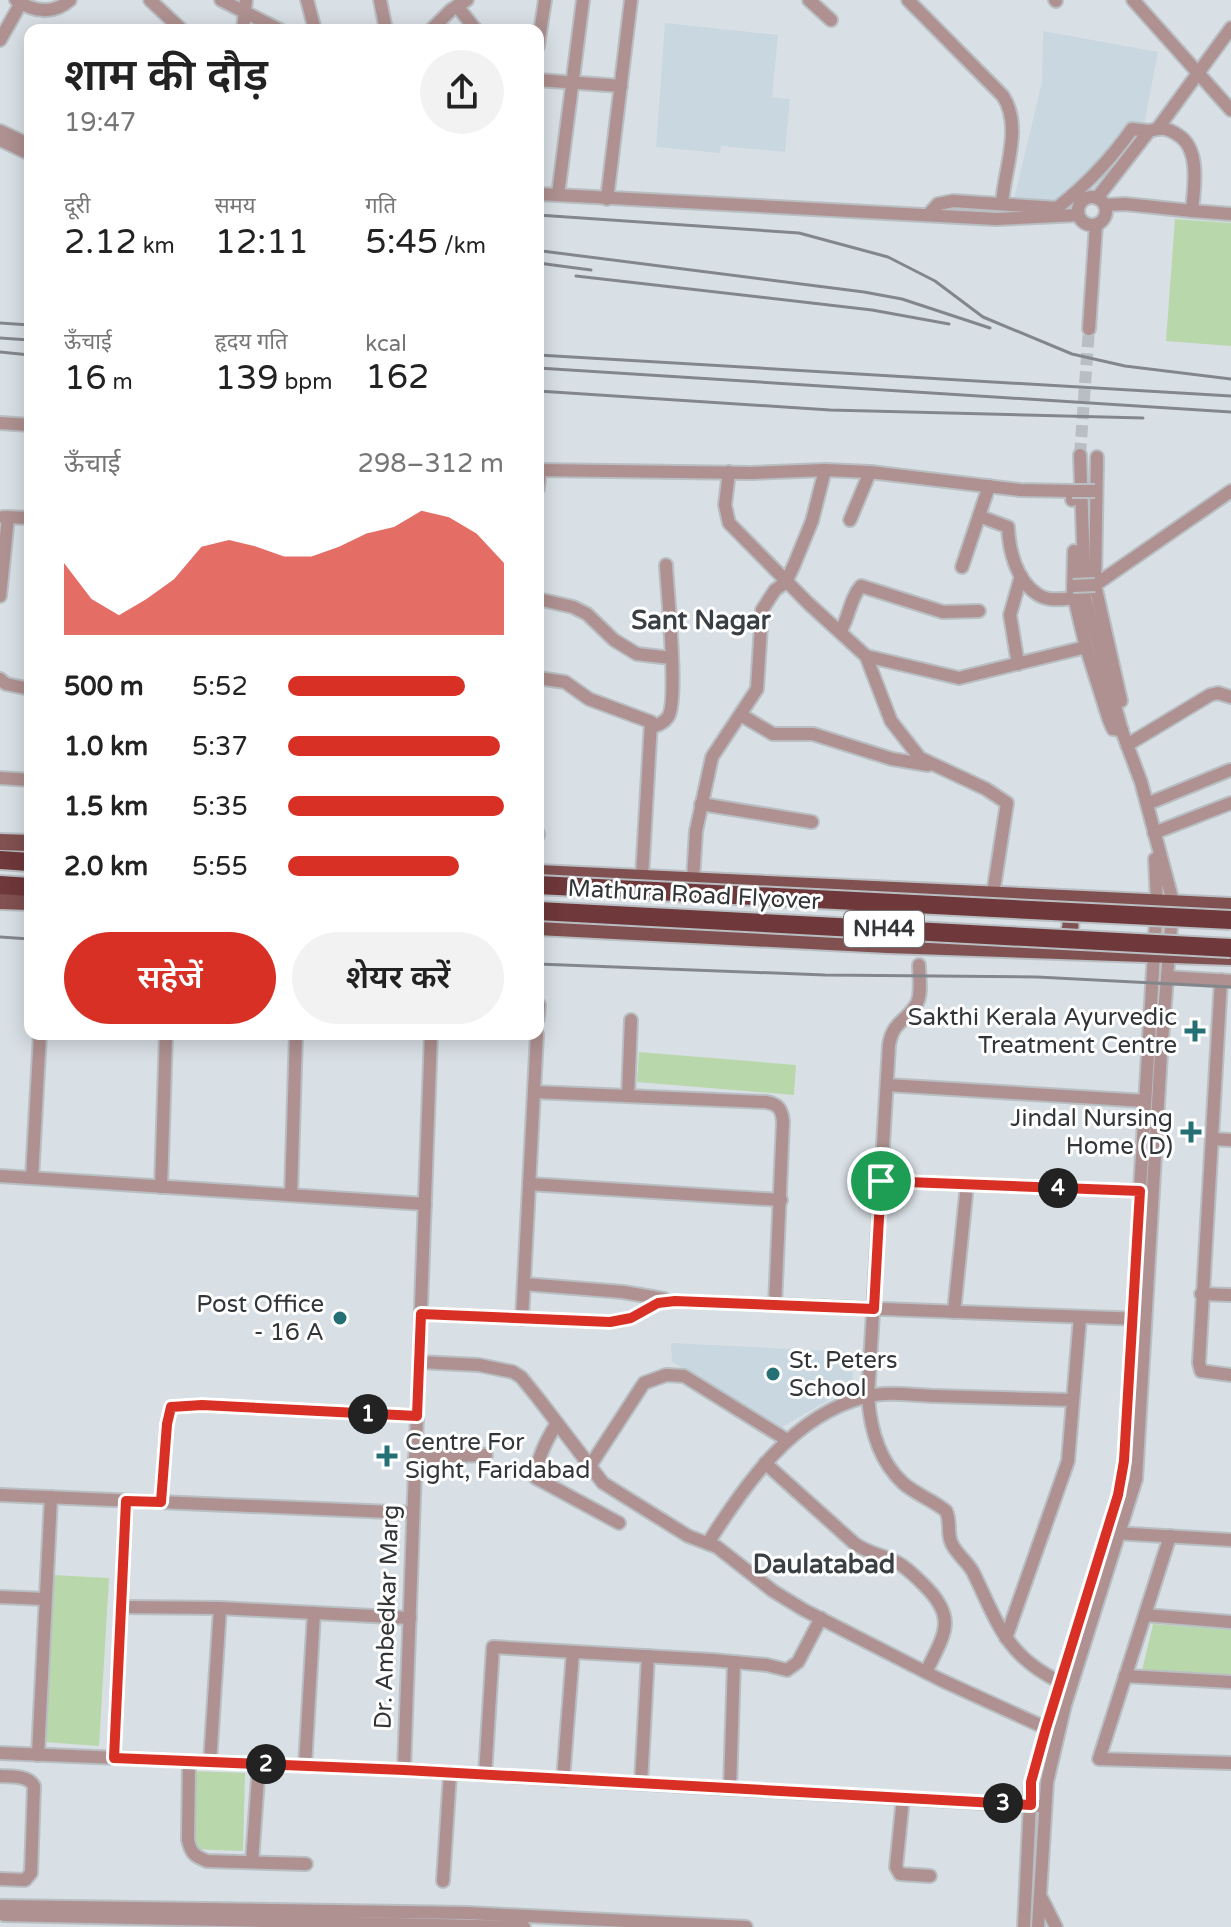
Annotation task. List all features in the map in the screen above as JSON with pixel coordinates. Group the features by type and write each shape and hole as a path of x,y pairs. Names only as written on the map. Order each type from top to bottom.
{"highway":[{"path":"0,860 24,862"},
{"path":"0,885 24,887"},
{"name":"Mathura Road Flyover","path":"544,885 1231,910"},
{"name":"Mathura Road Flyover","path":"544,911 1230,956"}],"main road":[{"path":"0,842 24,843"},
{"path":"544,873 1165,902 1231,910"},
{"path":"1055,951 1071,926 1070,915 1059,897"},
{"path":"0,901 24,902"},
{"path":"1230,956 1216,949 1212,938 1219,914 1231,910"},
{"path":"544,927 1164,956 1230,956"}],"street":[{"path":"0,40 19,2 30,9 45,11 70,0"},
{"path":"150,0 176,24"},
{"path":"221,0 246,6 272,24"},
{"path":"307,0 313,24"},
{"path":"380,0 385,24"},
{"path":"541,24 545,0"},
{"path":"558,195 583,0"},
{"path":"607,199 631,0"},
{"path":"809,0 831,20"},
{"path":"908,0 1003,96 1009,106 1012,135 1003,180 1002,204"},
{"path":"1133,0 1231,110"},
{"path":"437,24 455,4 471,24"},
{"path":"1101,202 1231,28"},
{"path":"544,80 621,86"},
{"path":"928,215 938,204 946,202 1057,208 1106,162 1132,129 1171,130 1187,140 1193,160 1192,211"},
{"path":"0,131 24,142"},
{"path":"0,140 24,151"},
{"path":"544,194 996,219 1078,215"},
{"path":"1078,215 1081,203 1088,198 1101,202 1231,214"},
{"path":"1078,215 1087,225 1096,225 1105,217 1101,202"},
{"path":"1089,329 1096,225"},
{"path":"0,423 24,425"},
{"path":"1011,1927 1024,1921 1031,1782 1046,1728 1112,1533 1136,1479 1140,1191 1145,1101 1164,956 1165,902 1147,804 1122,731 1085,598 1080,455"},
{"path":"1097,457 1095,585 1126,720 1122,731"},
{"path":"544,470 825,470 989,486 1095,491"},
{"path":"693,880 701,804 712,757 757,689 762,610 775,590 786,582 812,521 825,470"},
{"path":"729,472 725,505 729,523 786,582 866,656 891,721 920,758 986,789 1007,803 993,894"},
{"path":"850,520 870,472"},
{"path":"962,567 989,486"},
{"path":"1072,491 1074,592 1086,647 1109,720 1113,729 1122,731"},
{"path":"979,516 1008,527 1008,543 1021,576 1037,595 1052,600 1095,585 1231,491"},
{"path":"0,596 4,517 24,518"},
{"path":"652,727 669,716 671,709 666,565"},
{"path":"1018,664 1010,615 1021,576"},
{"path":"840,632 861,586 943,612 979,611"},
{"path":"544,600 573,607 587,614 614,640 637,654 671,658"},
{"path":"866,656 959,678 1086,647"},
{"path":"0,679 6,684 24,688"},
{"path":"544,679 565,682 589,699 647,719 652,727 642,877"},
{"path":"1127,745 1210,695 1218,693 1231,697"},
{"path":"741,715 773,734 813,734 902,762 931,765"},
{"path":"1147,804 1230,770"},
{"path":"0,778 24,780"},
{"path":"1154,836 1231,803"},
{"path":"701,804 812,822"},
{"path":"1140,1319 1167,977 1164,956"},
{"path":"919,965 916,1005 891,1032 869,1419 881,1453 904,1484 946,1511 952,1545 973,1573 1006,1638 1035,1670 1060,1682"},
{"path":"1167,977 1226,980 1216,1058 1199,1363 1201,1371 1231,1375"},
{"path":"628,1096 631,1020"},
{"path":"32,1178 40,1040"},
{"path":"161,1187 166,1040"},
{"path":"291,1195 296,1040"},
{"name":"Dr. Ambedkar Marg","path":"404,1770 431,1040"},
{"path":"522,1319 537,1040"},
{"path":"1216,1058 1231,1058"},
{"path":"887,1085 1145,1101"},
{"path":"534,1092 775,1103 780,1108 783,1122 775,1305"},
{"path":"1212,1139 1231,1140"},
{"path":"0,1176 425,1204"},
{"path":"881,1181 1140,1191"},
{"path":"529,1184 781,1200"},
{"path":"954,1312 967,1185"},
{"path":"524,1284 623,1292 675,1301 1140,1319"},
{"path":"1201,1294 1231,1295"},
{"path":"421,1314 610,1322 631,1318 658,1303 675,1301"},
{"path":"1006,1638 1068,1461 1080,1317"},
{"path":"419,1362 479,1365 513,1372 521,1377 603,1483 688,1536 708,1543 773,1591 821,1618 1046,1728"},
{"path":"590,1466 644,1383 666,1375 684,1376 787,1440"},
{"path":"708,1543 765,1463 787,1440 845,1403 868,1396 1072,1400"},
{"path":"161,1502 171,1407 202,1405 417,1416"},
{"path":"557,1423 545,1444 536,1478 619,1523"},
{"path":"415,1457 486,1455"},
{"path":"765,1463 854,1543 863,1550 898,1563 934,1595 942,1606 947,1628 926,1672"},
{"path":"0,1495 413,1513"},
{"path":"38,1755 51,1497"},
{"path":"114,1758 126,1501"},
{"path":"1112,1533 1231,1540"},
{"path":"1038,1927 1047,1782 1112,1533"},
{"path":"1170,1536 1099,1759 1231,1763"},
{"path":"0,1597 45,1599"},
{"path":"121,1607 220,1608 410,1618"},
{"path":"210,1762 220,1608"},
{"path":"305,1766 314,1613"},
{"path":"1145,1615 1231,1622"},
{"path":"485,1775 493,1647 734,1662 790,1670 798,1662 821,1618"},
{"path":"563,1780 573,1652"},
{"path":"641,1783 648,1656"},
{"path":"730,1788 734,1662"},
{"path":"1125,1676 1231,1682"},
{"path":"0,1753 404,1770 1046,1806"},
{"path":"189,1761 190,1852 207,1861 306,1864"},
{"path":"252,1862 259,1764"},
{"path":"443,1881 450,1774"},
{"path":"0,1776 24,1778 34,1786 31,1873 25,1880 0,1879"},
{"path":"903,1798 896,1867 900,1874 930,1876"},
{"path":"1040,1892 1056,1927"},
{"path":"0,1906 130,1918"},
{"path":"0,1914 746,1927"},
{"path":"467,1921 524,1927"}],"shaded area":[{"path":"665,23 778,35 772,97 790,99 785,152 721,146 720,153 656,147"},
{"path":"1043,31 1158,52 1142,136 1096,192 1065,201 1014,199 1042,82"},
{"path":"671,1343 854,1352 852,1387 782,1427 672,1362"}],"green space":[{"path":"1175,219 1231,223 1231,346 1166,341"},
{"path":"639,1052 796,1065 794,1095 637,1082"},
{"path":"54,1575 109,1578 99,1746 44,1742"},
{"path":"1153,1624 1231,1630 1231,1675 1142,1671"},
{"path":"190,1771 245,1773 243,1851 188,1849"}],"tunnel":[{"path":"1080,455 1089,329"}],"railway":[{"path":"544,215 799,233 888,257 935,281 983,317 1072,354 1125,366 1231,379"},
{"path":"544,251 864,292 902,299 990,328"},
{"path":"544,264 591,270"},
{"path":"576,276 872,310 949,324"},
{"path":"0,323 24,325"},
{"path":"0,338 24,340"},
{"path":"0,352 24,354"},
{"path":"544,355 1231,396"},
{"path":"544,368 1231,412"},
{"path":"544,391 830,410 1143,418"},
{"path":"0,937 24,939"},
{"path":"544,964 825,975 1037,977 1231,987"}],"place":[{"name":"Sakthi Kerala Ayurvedic Treatment Centre","path":"1195,1031"},
{"name":"Jindal Nursing Home (D)","path":"1191,1132"},
{"name":"Post Office - 16 A","path":"340,1318"},
{"name":"St. Peters School","path":"773,1374"},
{"name":"Centre For Sight, Faridabad","path":"387,1456"}],"district":[{"name":"Sant Nagar","path":"701,620"},
{"name":"Daulatabad","path":"824,1564"}],"route":[{"path":"881,1181 1140,1191 1124,1461 1118,1495 1046,1728 1031,1782 1031,1805 404,1770 114,1758 126,1501 161,1502 168,1412 171,1407 202,1405 417,1416 421,1314 582,1323 631,1318 658,1303 675,1301 874,1309 881,1181"}]}
